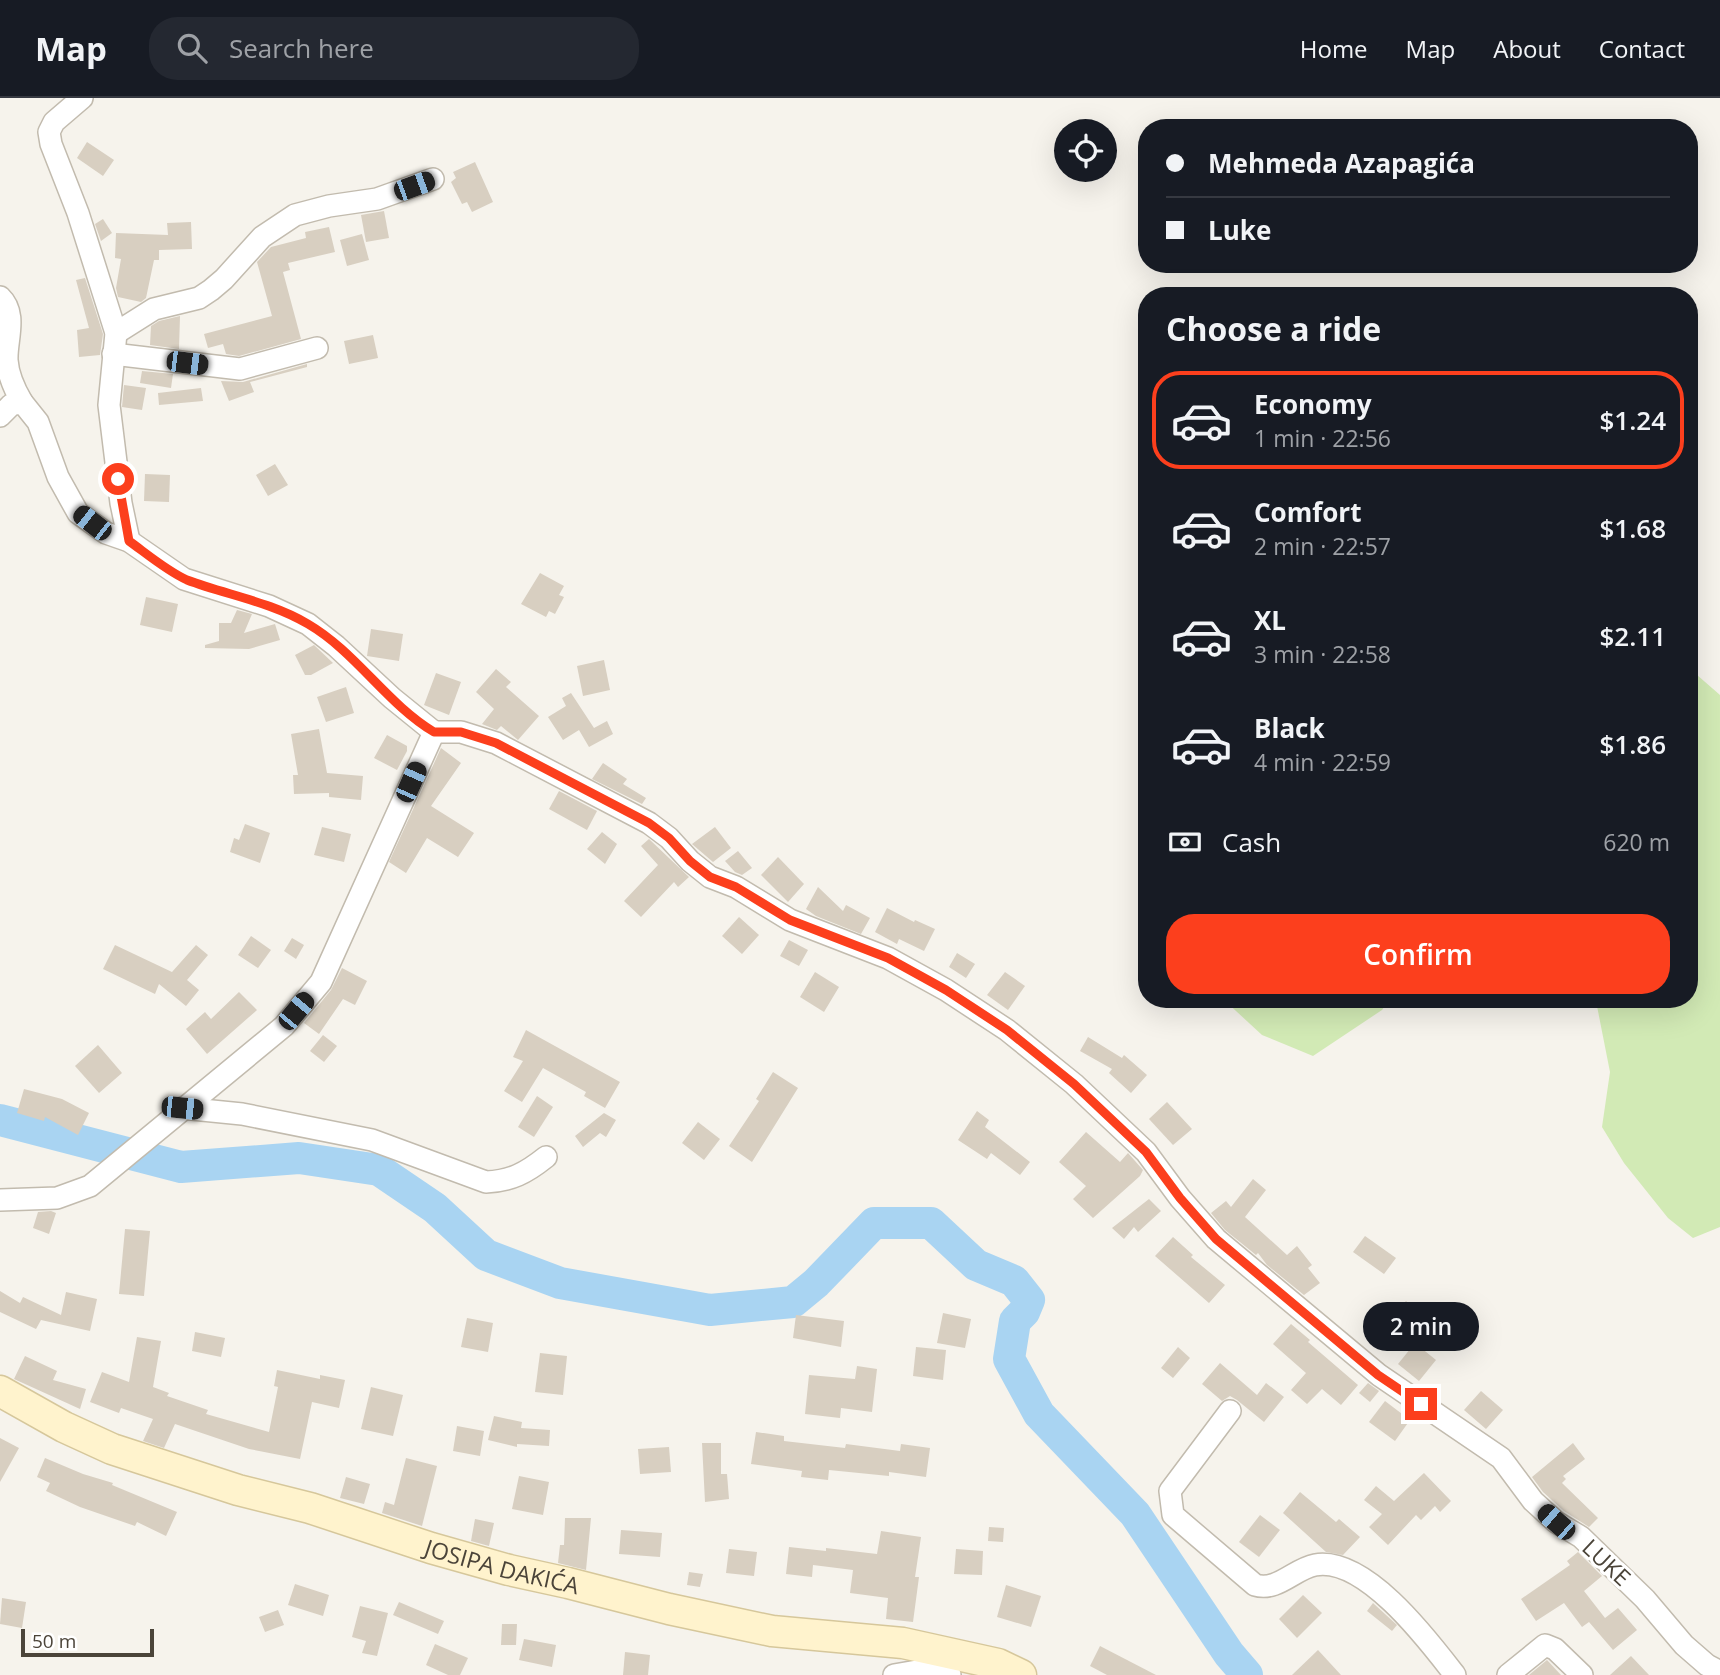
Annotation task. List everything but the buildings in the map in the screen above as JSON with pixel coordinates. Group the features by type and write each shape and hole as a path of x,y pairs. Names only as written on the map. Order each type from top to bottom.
{"main road":[{"name":"JOSIPA DAKIĆA","path":"0,1391 64,1427 112,1449 238,1490 310,1508 431,1548 509,1570 772,1631 903,1643 998,1664 1021,1675"}],"street":[{"path":"82,98 54,122 50,132 51,144 78,213 115,343 109,405 121,503 129,541"},
{"path":"115,343 153,309 199,298 211,290 225,279 262,237 295,215 329,206 377,199 433,179"},
{"path":"0,297 5,301 10,319 7,361 13,383 22,402 38,422 58,477 78,513 106,533 129,541 184,579 269,606 308,624 434,732 321,982 284,1026 90,1185 57,1198 0,1200"},
{"path":"115,343 240,369 317,348"},
{"path":"0,416 12,405 22,402"},
{"name":"LUKE","path":"434,732 461,732 496,743 649,823 710,877 736,887 790,920 888,958 946,990 1007,1030 1074,1084 1146,1152 1180,1198 1216,1239 1378,1375 1501,1458 1533,1501 1556,1522 1581,1537 1645,1599 1684,1645 1707,1665 1720,1672"},
{"path":"182,1108 242,1114 372,1140 485,1182 503,1182 525,1174 546,1157"},
{"path":"1230,1411 1170,1491 1173,1515 1255,1585 1270,1586 1314,1565 1331,1566 1365,1579 1400,1609 1455,1675"},
{"path":"1507,1675 1545,1646 1555,1648 1582,1675"},
{"path":"894,1675 917,1671 950,1675"}],"green space":[{"path":"1698,676 1720,695 1720,1227 1693,1238 1668,1218 1624,1163 1602,1127 1610,1072 1597,1008 1698,1008"},
{"path":"1233,1008 1383,1008 1313,1056 1262,1035"}],"waterway":[{"path":"0,1120 181,1167 299,1158 379,1170 435,1208 486,1255 560,1283 710,1310 793,1302 816,1283 874,1223 931,1223 976,1265 1014,1281 1029,1300 1024,1312 1015,1321 1009,1359 1039,1414 1135,1514 1229,1654 1247,1675"}],"route":[{"path":"118,479 129,541 184,579 269,606 308,624 434,732 461,732 496,743 649,823 710,877 736,887 790,920 888,958 946,990 1007,1030 1074,1084 1146,1152 1180,1198 1216,1239 1378,1375 1421,1404"}]}
